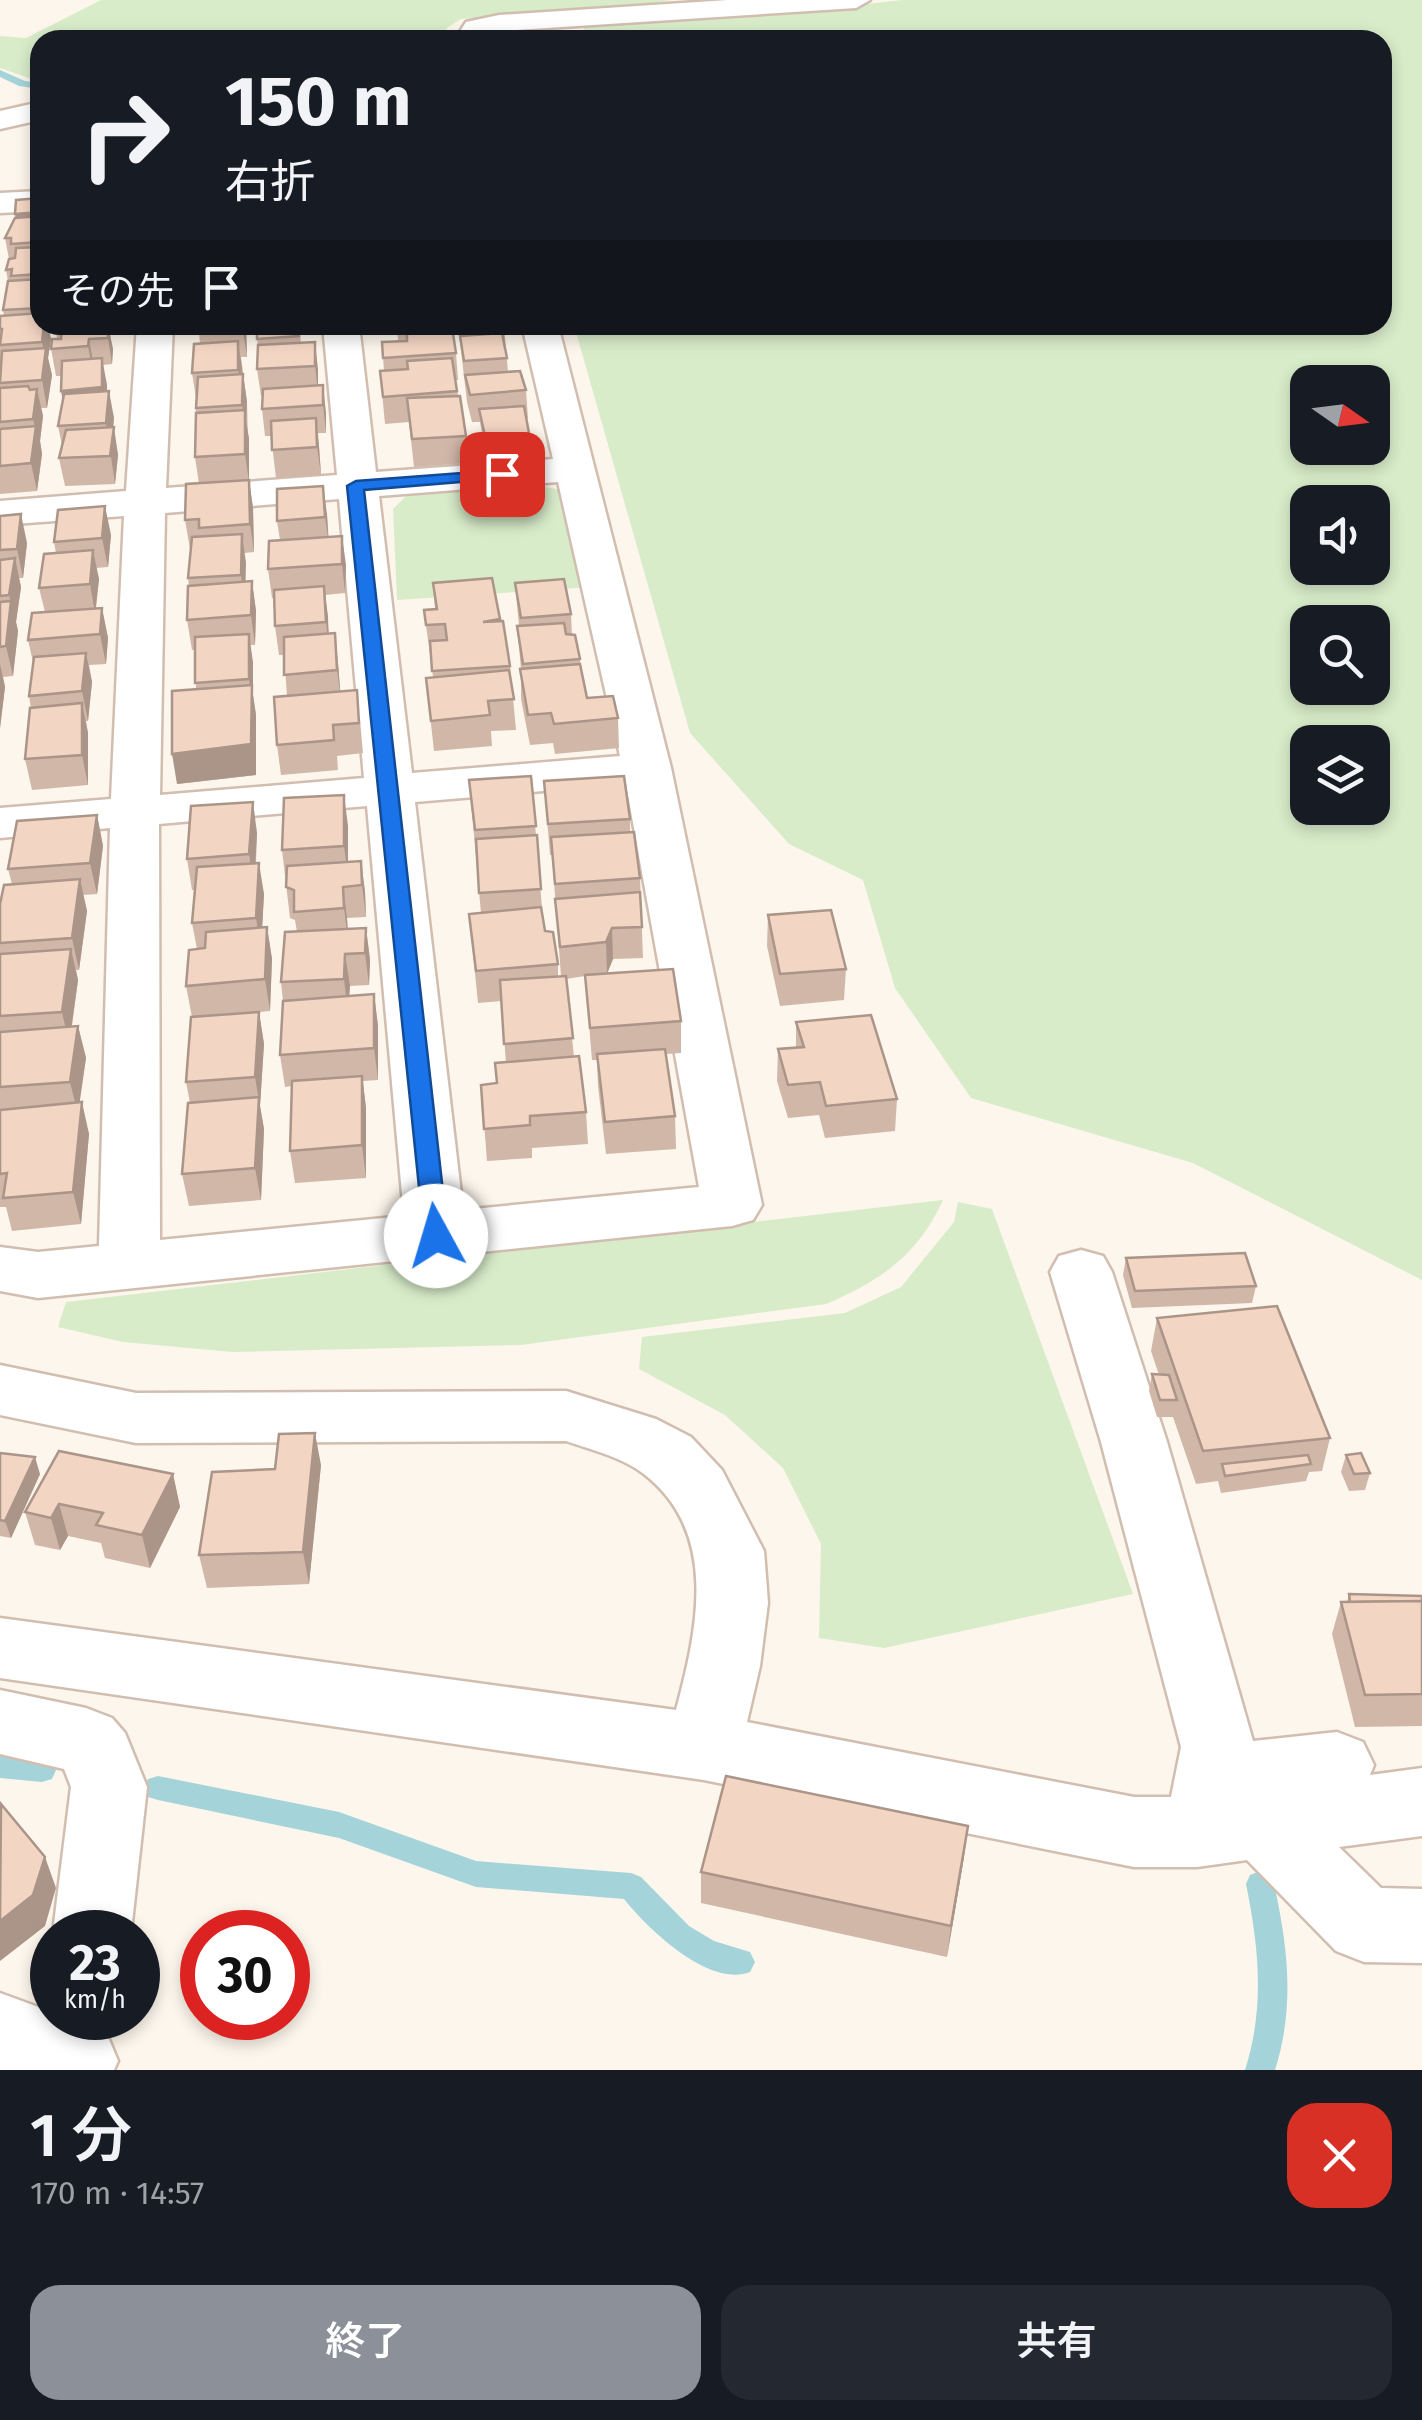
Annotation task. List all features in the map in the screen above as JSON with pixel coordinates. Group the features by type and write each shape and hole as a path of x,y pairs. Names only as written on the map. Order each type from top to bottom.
{"street":[{"path":"475,30 499,22 856,0"},
{"path":"0,120 30,113"},
{"path":"0,203 30,201"},
{"path":"129,1266 134,812 143,502 154,335"},
{"path":"342,335 436,1236"},
{"path":"0,1270 38,1275 732,1205 647,768 542,335"},
{"path":"0,513 576,469"},
{"path":"0,823 647,768"},
{"path":"1080,1272 1134,1442 1218,1748 1224,1811 1364,1925 1422,1926"},
{"path":"0,1390 136,1418 566,1416 633,1437 668,1456 698,1489 730,1552 732,1603 728,1634 704,1747"},
{"path":"0,1648 704,1747 1134,1832 1224,1811 1337,1765"},
{"path":"0,1722 86,1741 99,1756 109,1787 95,1910"},
{"path":"1224,1811 1422,1802"},
{"path":"0,2034 77,2050"}],"green space":[{"path":"101,0 672,0 604,11 461,19 446,30 42,30"},
{"path":"902,0 1422,0 1422,1280 1193,1163 971,1098 895,988 863,880 789,844 690,733 577,335 1392,335 1392,30 584,30 585,23 822,9"},
{"path":"0,36 30,36 30,78 0,68"},
{"path":"528,484 567,491 592,587 397,600 393,509 407,495"},
{"path":"943,1200 922,1236 895,1264 864,1286 826,1304 521,1345 232,1352 123,1342 58,1327 66,1302"},
{"path":"958,1202 992,1209 1133,1594 884,1648 819,1638 821,1544 783,1468 725,1415 639,1369 642,1337 845,1313 901,1287 954,1222"}],"building":[{"path":"30,199 30,213 15,214 16,200"},
{"path":"30,217 30,243 11,244 11,238 5,238 15,218"},
{"path":"30,247 30,275 11,276 12,269 6,270 9,259 15,258 16,248"},
{"path":"30,280 30,309 3,310 8,281"},
{"path":"30,314 30,335 43,335 42,342 0,345 0,316"},
{"path":"61,335 108,335 89,339 88,346 51,349 52,339 61,339"},
{"path":"257,335 299,335 299,336 257,339"},
{"path":"407,335 453,335 456,353 383,358 382,342 407,341"},
{"path":"502,335 507,358 464,361 460,336"},
{"path":"238,341 238,370 192,373 194,344"},
{"path":"315,342 315,366 257,369 258,345"},
{"path":"46,348 42,380 0,383 2,351"},
{"path":"102,358 102,387 61,391 62,361"},
{"path":"452,358 457,391 383,397 380,371 408,369 407,361"},
{"path":"520,371 526,390 470,395 465,375"},
{"path":"243,374 242,405 196,408 198,377"},
{"path":"323,385 323,405 262,409 263,389"},
{"path":"28,386 30,390 37,389 33,419 0,422 0,388"},
{"path":"109,391 106,423 58,426 64,394"},
{"path":"460,396 466,436 412,439 407,398"},
{"path":"524,406 529,433 485,436 479,409"},
{"path":"245,410 245,454 195,457 196,413"},
{"path":"316,418 317,447 272,450 271,421"},
{"path":"36,426 31,463 0,466 0,429"},
{"path":"114,427 110,456 59,458 66,430"},
{"path":"249,480 250,524 199,528 199,519 185,520 186,484"},
{"path":"323,486 325,517 277,521 277,489"},
{"path":"105,506 102,538 54,542 58,510"},
{"path":"21,514 17,549 0,550 0,516"},
{"path":"242,534 241,575 188,578 192,537"},
{"path":"342,536 342,564 268,569 269,541"},
{"path":"93,550 90,584 39,588 44,554"},
{"path":"15,558 9,595 0,596 0,560"},
{"path":"492,578 500,619 483,622 503,621 510,666 432,671 430,641 447,640 445,624 426,625 424,610 437,609 433,583"},
{"path":"564,579 571,614 521,618 515,583"},
{"path":"252,581 251,615 187,620 188,586"},
{"path":"324,586 326,622 275,626 274,590"},
{"path":"11,601 6,646 0,647 0,602"},
{"path":"102,608 100,634 28,640 32,613"},
{"path":"564,623 566,634 575,635 580,659 523,664 517,626"},
{"path":"335,633 337,670 284,675 284,637"},
{"path":"249,634 249,679 195,683 195,637"},
{"path":"86,653 82,691 29,696 34,657"},
{"path":"580,664 587,698 613,696 618,718 554,724 551,713 528,715 520,669"},
{"path":"509,670 514,699 488,701 490,715 431,721 426,678"},
{"path":"252,685 251,744 172,754 172,691"},
{"path":"357,690 359,723 333,725 334,740 277,745 274,697"},
{"path":"82,703 82,755 25,759 30,708"},
{"path":"531,776 536,826 475,830 469,780"},
{"path":"624,776 630,819 548,824 544,781"},
{"path":"344,795 344,846 282,850 284,798"},
{"path":"253,802 249,854 187,859 191,806"},
{"path":"97,815 90,863 8,869 17,821"},
{"path":"634,832 640,878 555,884 551,837"},
{"path":"537,835 541,889 479,893 476,839"},
{"path":"361,861 362,885 343,887 344,908 294,912 294,890 286,887 287,866"},
{"path":"259,863 256,918 192,923 197,867"},
{"path":"80,879 72,938 0,943 4,885"},
{"path":"640,892 642,927 612,928 606,942 560,947 555,899"},
{"path":"541,907 545,931 553,932 558,964 476,971 469,914"},
{"path":"831,910 846,969 780,974 768,915"},
{"path":"267,927 265,979 186,986 189,950 205,948 206,932"},
{"path":"366,928 365,953 345,954 344,979 281,982 285,932"},
{"path":"71,949 62,1012 0,1016 0,954"},
{"path":"673,969 681,1021 590,1028 585,975"},
{"path":"566,976 573,1038 504,1044 500,980"},
{"path":"374,994 374,1048 280,1055 283,1001"},
{"path":"259,1012 255,1077 186,1082 191,1017"},
{"path":"871,1015 897,1099 826,1106 820,1082 788,1085 778,1049 804,1047 796,1022"},
{"path":"78,1026 70,1082 0,1087 0,1032"},
{"path":"665,1049 675,1116 605,1122 597,1054"},
{"path":"579,1056 586,1112 530,1116 530,1125 484,1129 481,1085 497,1083 495,1063"},
{"path":"362,1076 362,1145 290,1151 292,1081"},
{"path":"259,1097 255,1168 182,1174 188,1103"},
{"path":"82,1102 73,1192 3,1198 7,1173 0,1174 0,1110"},
{"path":"1245,1253 1256,1286 1135,1291 1126,1258"},
{"path":"1277,1306 1330,1438 1203,1451 1157,1318"},
{"path":"1152,1374 1169,1375 1177,1400 1160,1400"},
{"path":"315,1433 303,1552 199,1555 212,1472 275,1469 279,1434"},
{"path":"59,1451 173,1474 142,1535 96,1525 103,1513 59,1504 51,1518 25,1512"},
{"path":"0,1453 35,1457 5,1521 0,1520"},
{"path":"1361,1453 1370,1473 1354,1474 1346,1455"},
{"path":"1308,1455 1311,1464 1225,1476 1222,1464"},
{"path":"1349,1594 1422,1596 1422,1601 1350,1602"},
{"path":"1422,1601 1422,1694 1365,1695 1341,1602"},
{"path":"726,1776 968,1826 951,1926 701,1872"},
{"path":"1,1804 45,1857 33,1895 0,1921"}],"waterway":[{"path":"0,73 30,85"},
{"path":"0,1766 42,1770"},
{"path":"158,1788 339,1825 476,1874 631,1886 678,1936 707,1952 740,1962"},
{"path":"1260,1884 1274,1977 1272,2024 1260,2070"}],"route":[{"path":"436,1236 356,486 502,474"}]}
